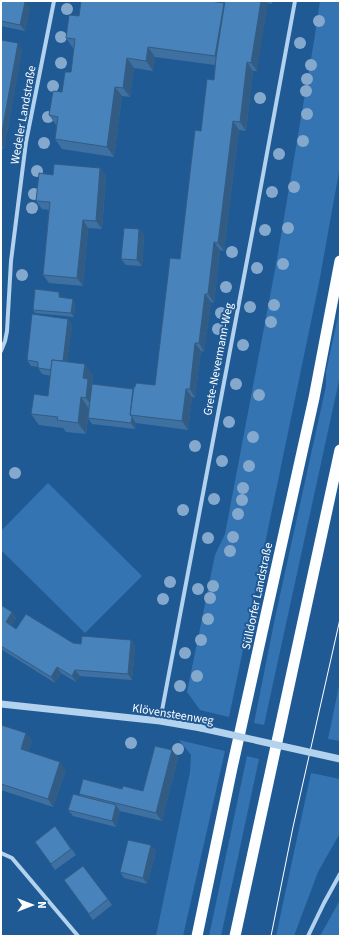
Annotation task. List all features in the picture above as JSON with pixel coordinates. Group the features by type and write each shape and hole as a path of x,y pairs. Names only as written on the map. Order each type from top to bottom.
{"highway":[{"name":"Sülldorfer Landstraße","path":"197,936 232,768 314,398 340,261"},
{"path":"235,936 340,450"}],"street":[{"name":"Wedeler Landstraße","path":"1,351 6,341 11,261 26,142 54,1"},
{"name":"Grete-Nevermann-Weg","path":"160,721 258,206 295,1"},
{"name":"Klövensteenweg","path":"1,704 160,721 201,728 340,759"},
{"path":"1,853 12,858 78,936"},
{"path":"308,936 340,874"}],"shaded area":[{"path":"320,1 340,1 340,166 319,283 229,717 200,710 187,692 215,555 225,534 277,259"},
{"path":"340,307 340,376 264,725 254,723 275,618 326,386 326,372"},
{"path":"48,483 142,576 85,633 1,550 1,531"},
{"path":"340,681 340,741 328,739"},
{"path":"179,740 225,751 183,936 156,936 190,772 191,755"},
{"path":"247,756 259,759 221,936 209,936"},
{"path":"311,773 340,779 340,833 318,872 294,936 276,936"},
{"path":"340,900 340,936 320,936"}],"building":[{"path":"1,1 25,2 20,25 1,21"},
{"path":"81,1 210,1 224,3 215,56 148,47 146,61 127,58 123,88 115,87 107,147 55,139 58,117 49,115 53,91 62,92 65,72 71,72 75,39 66,38 69,15 79,16"},
{"path":"225,1 261,1 251,63 247,62 240,122 233,121 218,243 214,242 208,294 205,294 199,343 195,343 190,389 186,389 182,421 130,415 134,387 136,383 155,385 170,258 180,259 195,130 201,131 207,79 214,80"},
{"path":"1,40 18,43 1,137"},
{"path":"54,164 100,168 96,221 83,220 77,278 43,275 50,202 36,201 39,173 53,175"},
{"path":"124,228 139,229 137,260 121,259"},
{"path":"35,289 59,292 59,297 73,299 71,313 33,310"},
{"path":"32,314 68,319 63,361 52,360 51,370 38,368 38,362 27,360"},
{"path":"52,360 85,364 83,378 88,379 86,398 81,397 78,423 57,420 58,417 31,414 34,394 48,396"},
{"path":"92,384 133,389 130,415 132,417 131,423 88,418"},
{"path":"1,605 12,612 6,622 16,629 26,614 73,643 81,644 82,636 131,640 128,674 75,670 72,676 57,667 51,677 1,646"},
{"path":"1,725 26,733 21,749 60,762 48,799 1,784"},
{"path":"155,746 172,750 156,813 79,794 83,779 122,789 123,786 143,791"},
{"path":"73,794 116,805 112,821 68,810"},
{"path":"55,826 71,849 51,864 35,842"},
{"path":"128,840 151,845 143,878 120,872"},
{"path":"83,866 108,899 89,914 64,880"}],"tram line":[{"path":"271,936 293,827 340,619"}]}
